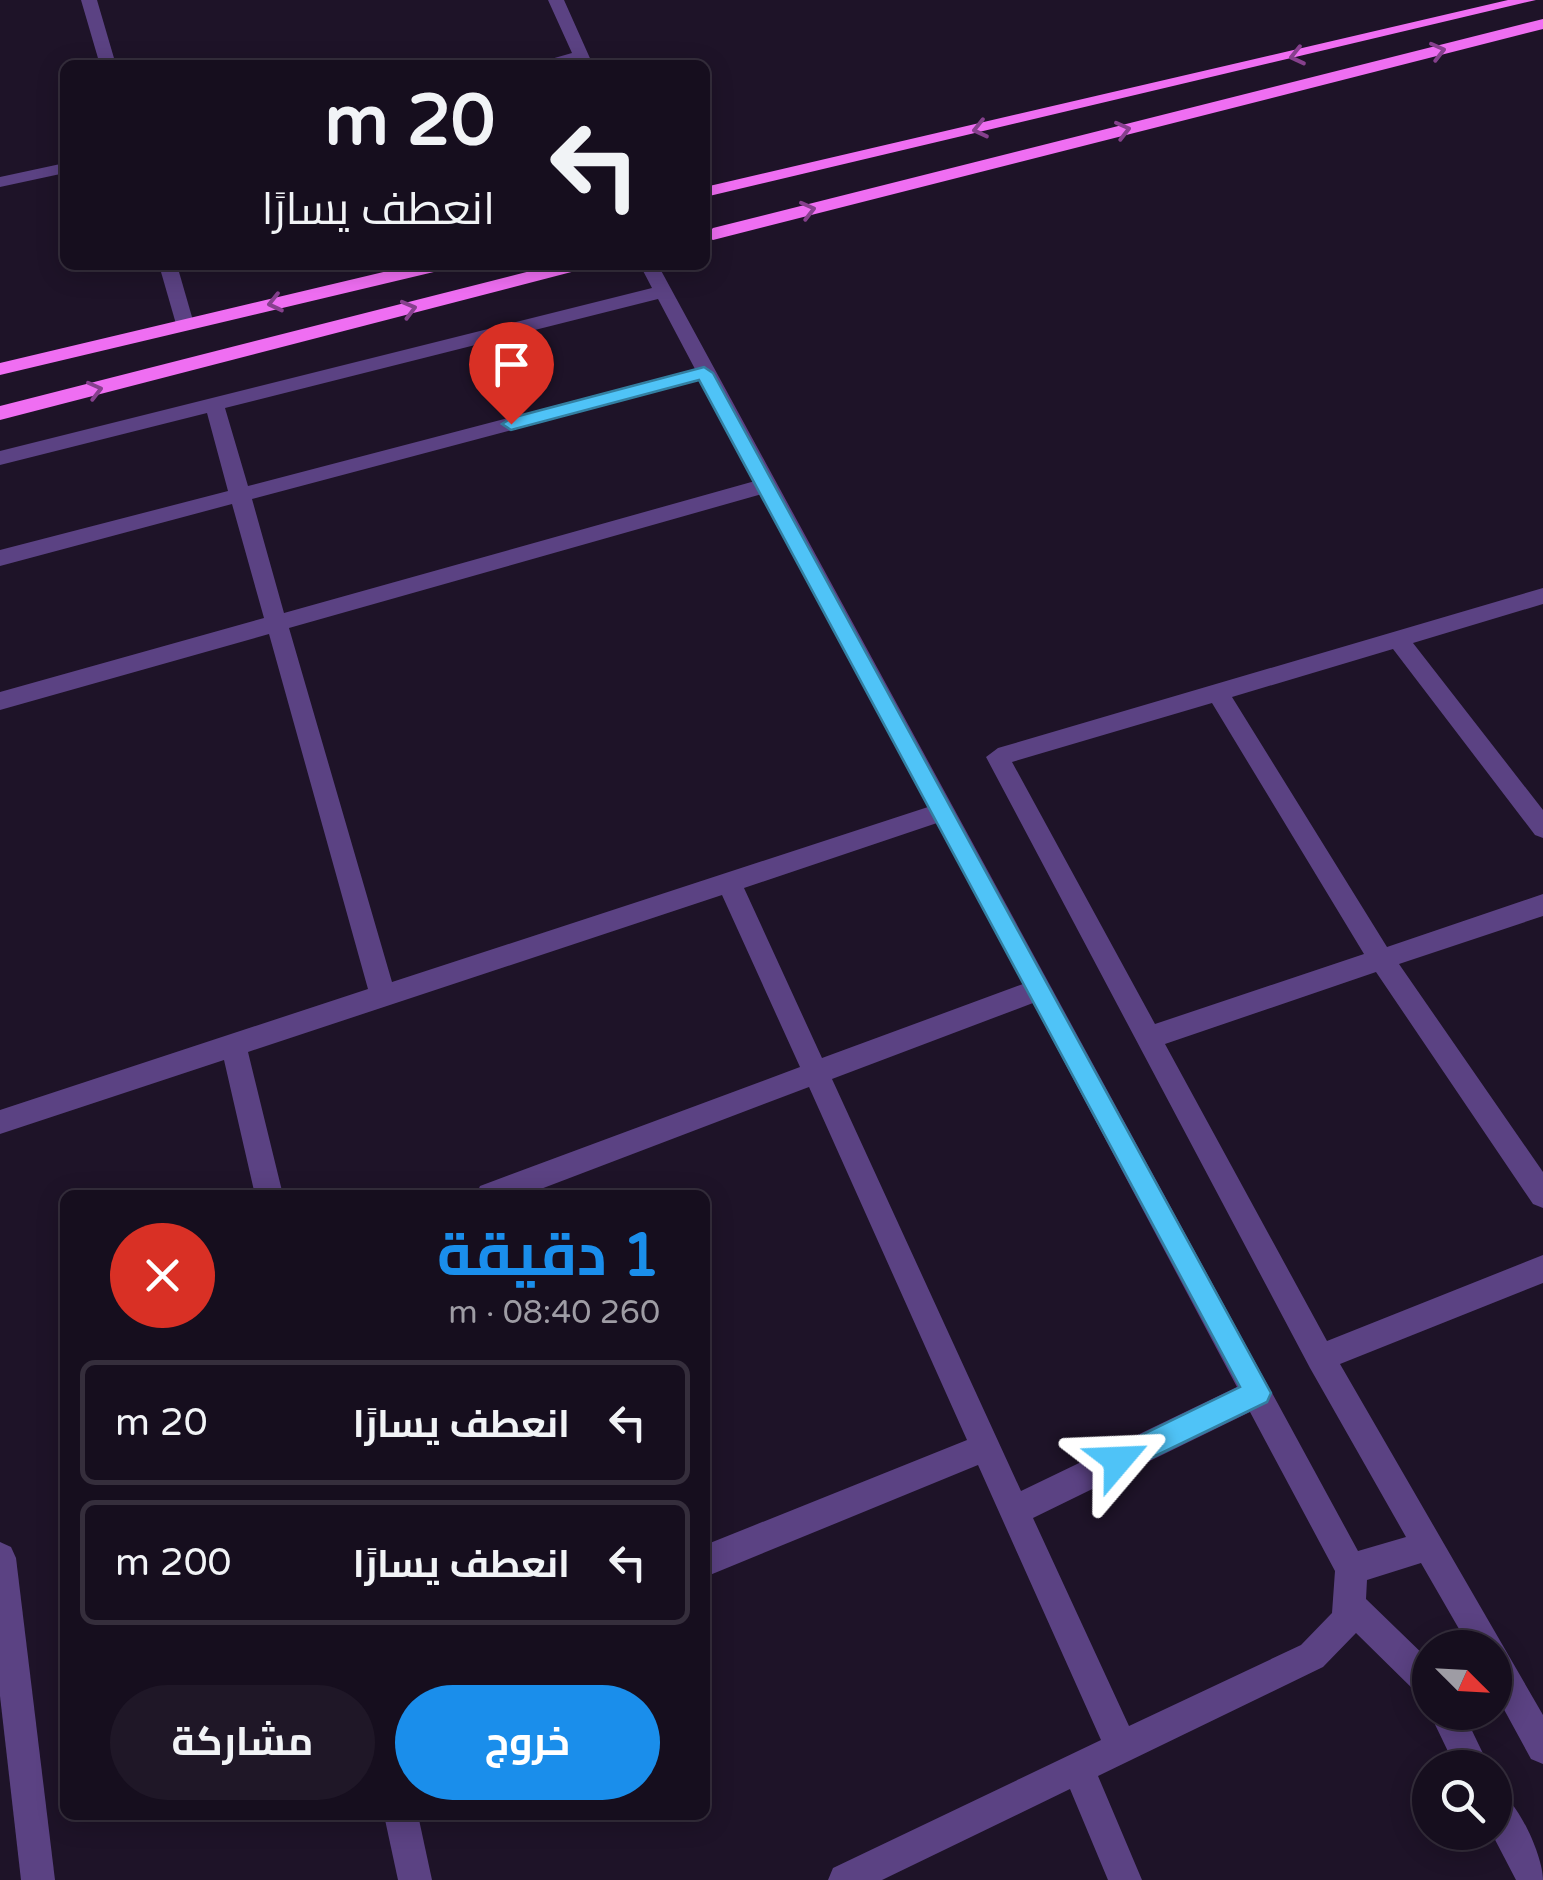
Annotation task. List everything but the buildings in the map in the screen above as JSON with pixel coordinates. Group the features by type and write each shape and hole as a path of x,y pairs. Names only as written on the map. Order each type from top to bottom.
{"main road":[{"path":"710,191 1528,0"},
{"path":"710,240 1543,24"},
{"path":"0,369 417,270"},
{"path":"0,413 558,270"}],"street":[{"path":"89,0 107,60"},
{"path":"556,0 583,60"},
{"path":"0,182 60,169"},
{"path":"169,270 185,324"},
{"path":"651,270 1351,1569 1352,1607 1338,1638 1312,1656 845,1880"},
{"path":"0,458 660,292"},
{"path":"0,558 704,373"},
{"path":"214,404 384,996"},
{"path":"0,701 765,486"},
{"path":"1478,1630 1320,1358 998,757 1543,596"},
{"path":"1397,638 1543,828"},
{"path":"1217,692 1380,959 1543,1195"},
{"path":"0,1122 942,812"},
{"path":"730,882 1122,1748"},
{"path":"1148,1038 1543,905"},
{"path":"503,1190 1038,989"},
{"path":"233,1046 268,1190"},
{"path":"1320,1358 1543,1270"},
{"path":"1014,1511 1258,1393"},
{"path":"710,1559 986,1448"},
{"path":"1351,1569 1430,1545"},
{"path":"0,1558 38,1880"},
{"path":"1352,1607 1412,1666"},
{"path":"1512,1691 1543,1747"},
{"path":"1078,1768 1125,1880"},
{"path":"403,1820 415,1880"},
{"path":"1512,1838 1534,1880"}],"route":[{"path":"511,424 704,373 1258,1393 1118,1460"}]}
